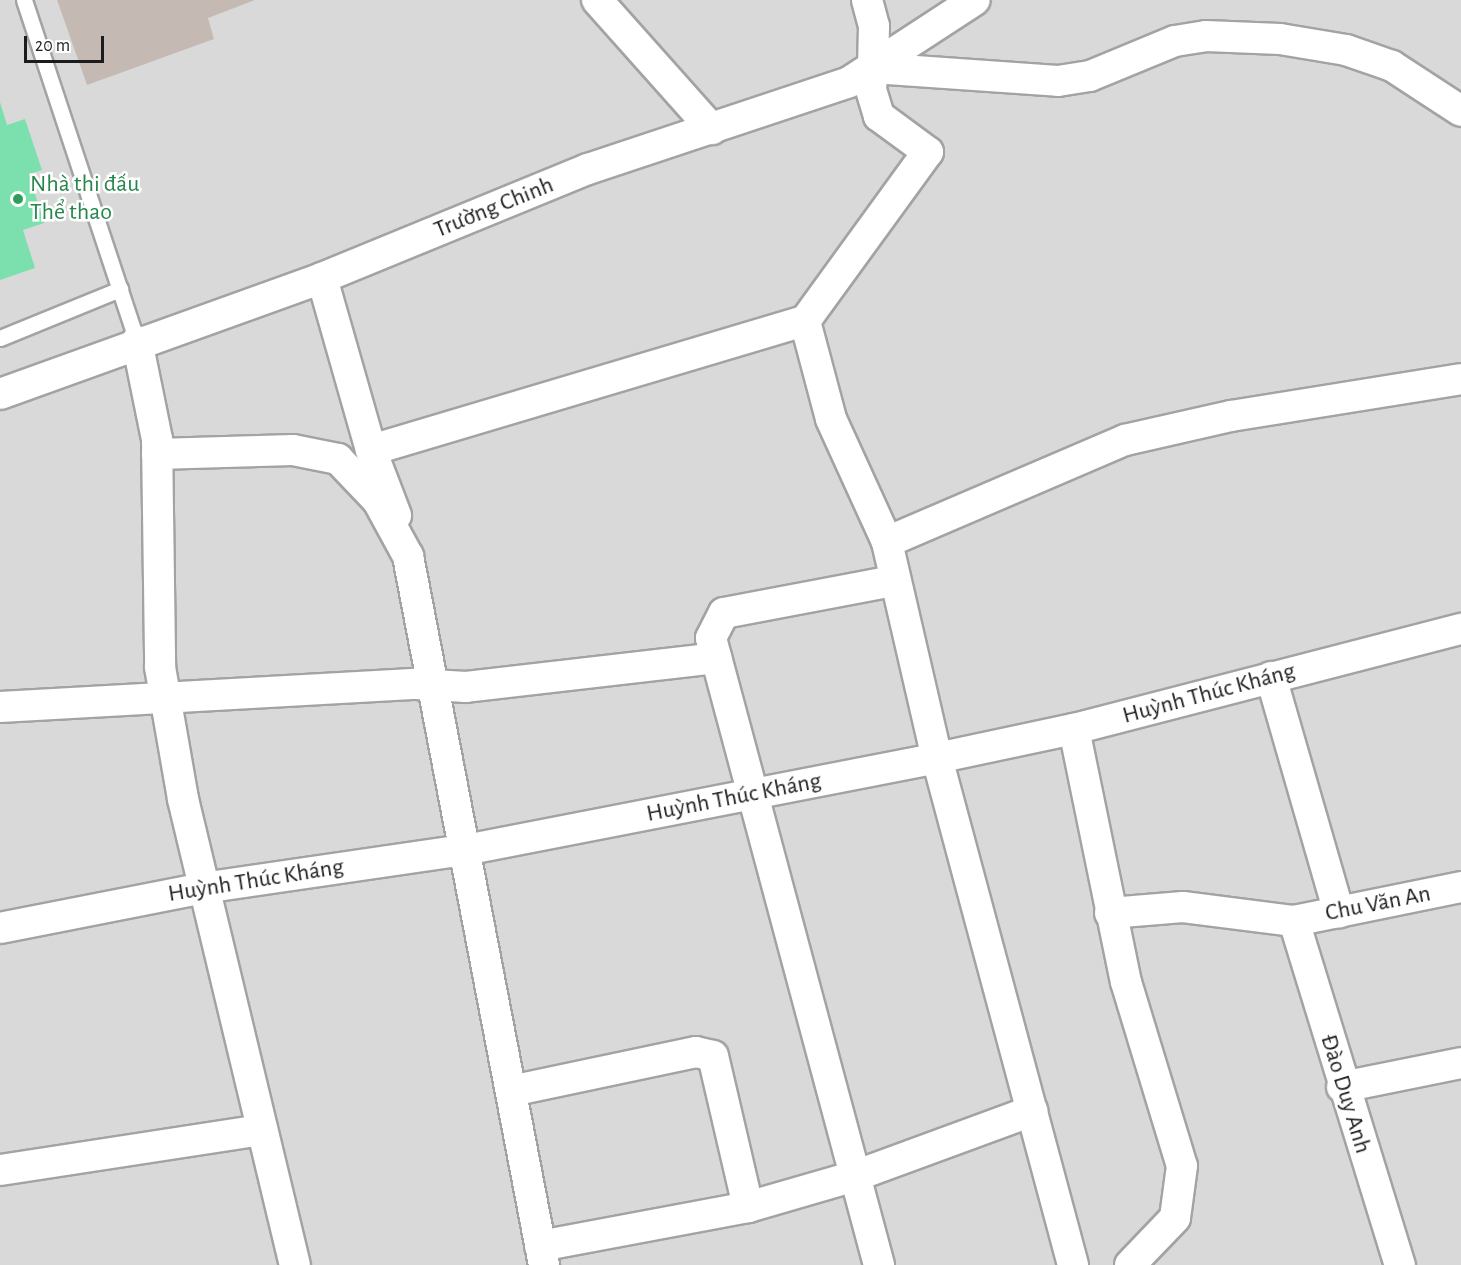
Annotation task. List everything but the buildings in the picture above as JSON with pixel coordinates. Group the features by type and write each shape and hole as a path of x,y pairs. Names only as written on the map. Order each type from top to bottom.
{"street":[{"path":"597,0 712,129"},
{"path":"371,450 805,321 928,152 879,116 871,89 874,26 867,0"},
{"name":"Trường Chinh","path":"0,394 137,342 322,278 588,169 712,129 873,68 975,0"},
{"path":"873,68 1058,81 1090,76 1174,41 1206,36 1280,39 1346,50 1392,66 1461,111"},
{"path":"322,278 371,450 408,556 429,685 465,850 542,1255 748,1207 855,1176 1032,1111"},
{"path":"805,321 831,418 887,542 893,581 937,758 1073,1265"},
{"path":"137,342 157,454 165,697 203,888 295,1265"},
{"path":"887,542 1125,440 1231,416 1461,379"},
{"path":"157,454 294,450 338,459 378,501 408,556"},
{"path":"879,1265 754,794 742,770 711,638 724,613 893,581"},
{"name":"Huỳnh Thúc Kháng","path":"0,928 203,888 465,850 937,758 1074,729 1461,629"},
{"path":"0,707 429,685 466,687 716,658"},
{"path":"1271,677 1339,912"},
{"path":"1074,729 1110,913 1139,1031 1182,1166 1175,1218 1130,1265"},
{"name":"Chu Văn An","path":"1110,913 1184,907 1294,921 1461,887"},
{"name":"Đào Duy Anh","path":"1294,921 1342,1087 1400,1265"},
{"path":"511,1090 696,1052 713,1056 748,1207"},
{"path":"1342,1087 1461,1063"},
{"path":"0,1170 262,1130"}],"lane":[{"path":"24,0 137,342"},
{"path":"0,338 120,289"}],"shaded area":[{"path":"0,0 1461,0 1461,1265 0,1265"}],"green space":[{"name":"Nhà thi đấu Thể thao","path":"0,102 7,125 25,119 42,170 29,174 44,223 23,230 35,268 0,280"}],"place":[{"name":"Nhà thi đấu Thể thao","path":"18,199"}]}
